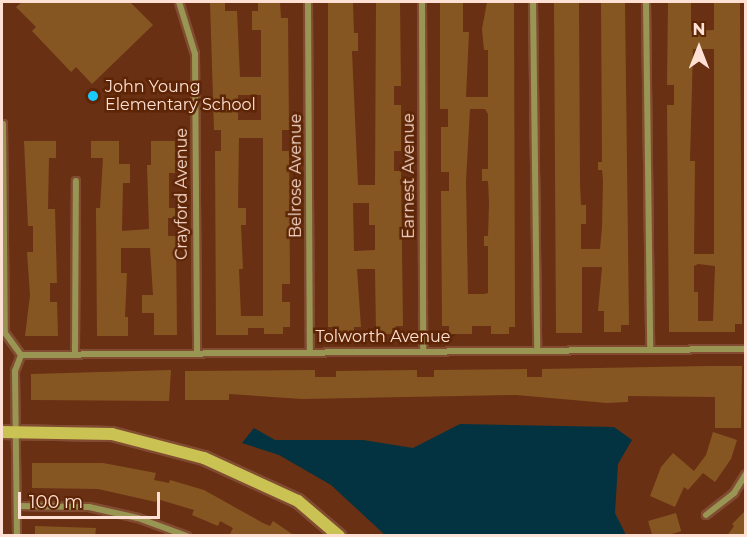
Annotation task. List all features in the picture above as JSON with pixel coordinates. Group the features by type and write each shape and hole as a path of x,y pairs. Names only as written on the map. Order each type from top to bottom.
{"street":[{"name":"Crayford Avenue","path":"179,2 195,54 197,352"},
{"name":"Belrose Avenue","path":"308,2 310,351"},
{"name":"Earnest Avenue","path":"422,2 423,350"},
{"path":"533,2 537,350"},
{"path":"646,2 650,349"},
{"path":"3,124 5,333 21,355 15,371 17,536"},
{"path":"75,352 76,181"},
{"name":"Tolworth Avenue","path":"21,355 75,352 746,349"},
{"path":"2,432 112,434 204,458 298,501 339,536"},
{"path":"706,514 734,493 746,474"},
{"path":"17,506 89,507 138,518 187,536"}],"water":[{"path":"460,424 614,427 632,440 618,464 615,513 626,535 385,535 331,485 279,455 242,443 254,428 275,440 363,440 413,448"}],"building":[{"path":"22,2 130,2 153,25 92,84 76,67 71,72 32,31 36,27 16,7"},
{"path":"210,2 225,2 225,11 237,11 240,77 261,77 261,30 252,30 252,11 258,11 258,2 280,2 281,18 288,18 289,130 282,130 282,151 289,151 290,284 282,284 282,302 290,302 290,327 283,327 283,334 264,334 264,328 248,328 248,335 216,335 215,151 221,151 221,130 214,130","holes":["238,95 261,95 261,120 238,120","239,138 263,138 263,316 241,316 239,269 243,269 241,225 246,225 246,208 238,208"]},
{"path":"328,2 353,2 354,33 358,33 358,51 352,51 358,185 375,185 376,2 400,2 401,86 394,86 394,105 401,105 401,151 394,151 394,171 401,171 403,326 396,326 396,334 376,334 375,269 357,269 361,327 354,327 354,334 335,334 335,327 328,327","holes":["353,203 369,203 369,225 375,225 375,250 354,251"]},
{"path":"440,2 463,2 463,32 469,32 466,97 488,97 488,50 484,50 482,29 487,2 514,2 515,327 509,327 509,334 491,334 491,326 472,326 472,334 449,334 449,326 442,326 441,191 449,191 449,172 441,172 441,127 448,127 448,109 440,109","holes":["470,109 485,109 488,114 488,169 482,169 482,181 488,181 488,236 484,236 484,246 488,246 488,293 468,294 466,181"]},
{"path":"554,2 579,2 580,184 581,205 586,205 586,224 581,224 581,249 600,249 603,180 602,170 598,170 598,162 602,162 601,2 625,2 629,325 621,325 621,332 604,332 604,311 598,311 602,267 582,267 582,333 556,333"},
{"path":"668,2 691,2 691,31 714,30 714,2 740,2 742,324 735,324 735,332 669,332 667,105 674,105 674,85 667,85","holes":["693,49 714,49 714,254 694,254 695,161 690,161","698,264 715,266 713,321 698,321 698,292 694,292 694,266"]},
{"path":"24,141 56,141 56,158 49,158 48,209 55,209 57,283 50,283 50,302 57,302 58,336 25,336 30,295 27,252 33,252 33,226 28,226"},
{"path":"91,141 119,141 119,164 130,164 130,183 123,183 122,231 149,229 147,165 151,165 151,141 175,141 175,173 169,173 169,208 175,208 175,218 168,218 168,236 176,236 177,335 154,335 154,313 142,313 142,295 153,295 150,248 121,248 121,273 127,273 125,317 128,317 128,336 97,336 96,208 100,208 103,158 91,158"},
{"path":"742,366 741,428 715,428 715,397 628,396 628,402 607,403 516,395 302,399 229,394 229,400 185,400 185,371 315,370 315,377 336,377 336,371 417,370 417,377 434,377 434,370 527,369 527,377 542,377 542,369"},
{"path":"171,370 169,401 31,400 31,374"},
{"path":"713,432 737,440 731,459 715,482 703,473 688,490 684,487 675,507 650,496 661,467 673,453 694,471 706,455"},
{"path":"32,463 103,463 156,473 154,480 169,483 170,480 204,490 263,523 270,526 273,521 295,536 229,536 233,528 220,521 218,526 192,515 194,510 157,499 156,502 98,489 32,488"},
{"path":"746,510 746,536 727,536 734,526 732,524"},
{"path":"676,513 681,531 665,536 652,536 648,521"},
{"path":"35,526 96,528 95,536 35,536"}],"place":[{"name":"John Young Elementary School","path":"93,96"}]}
